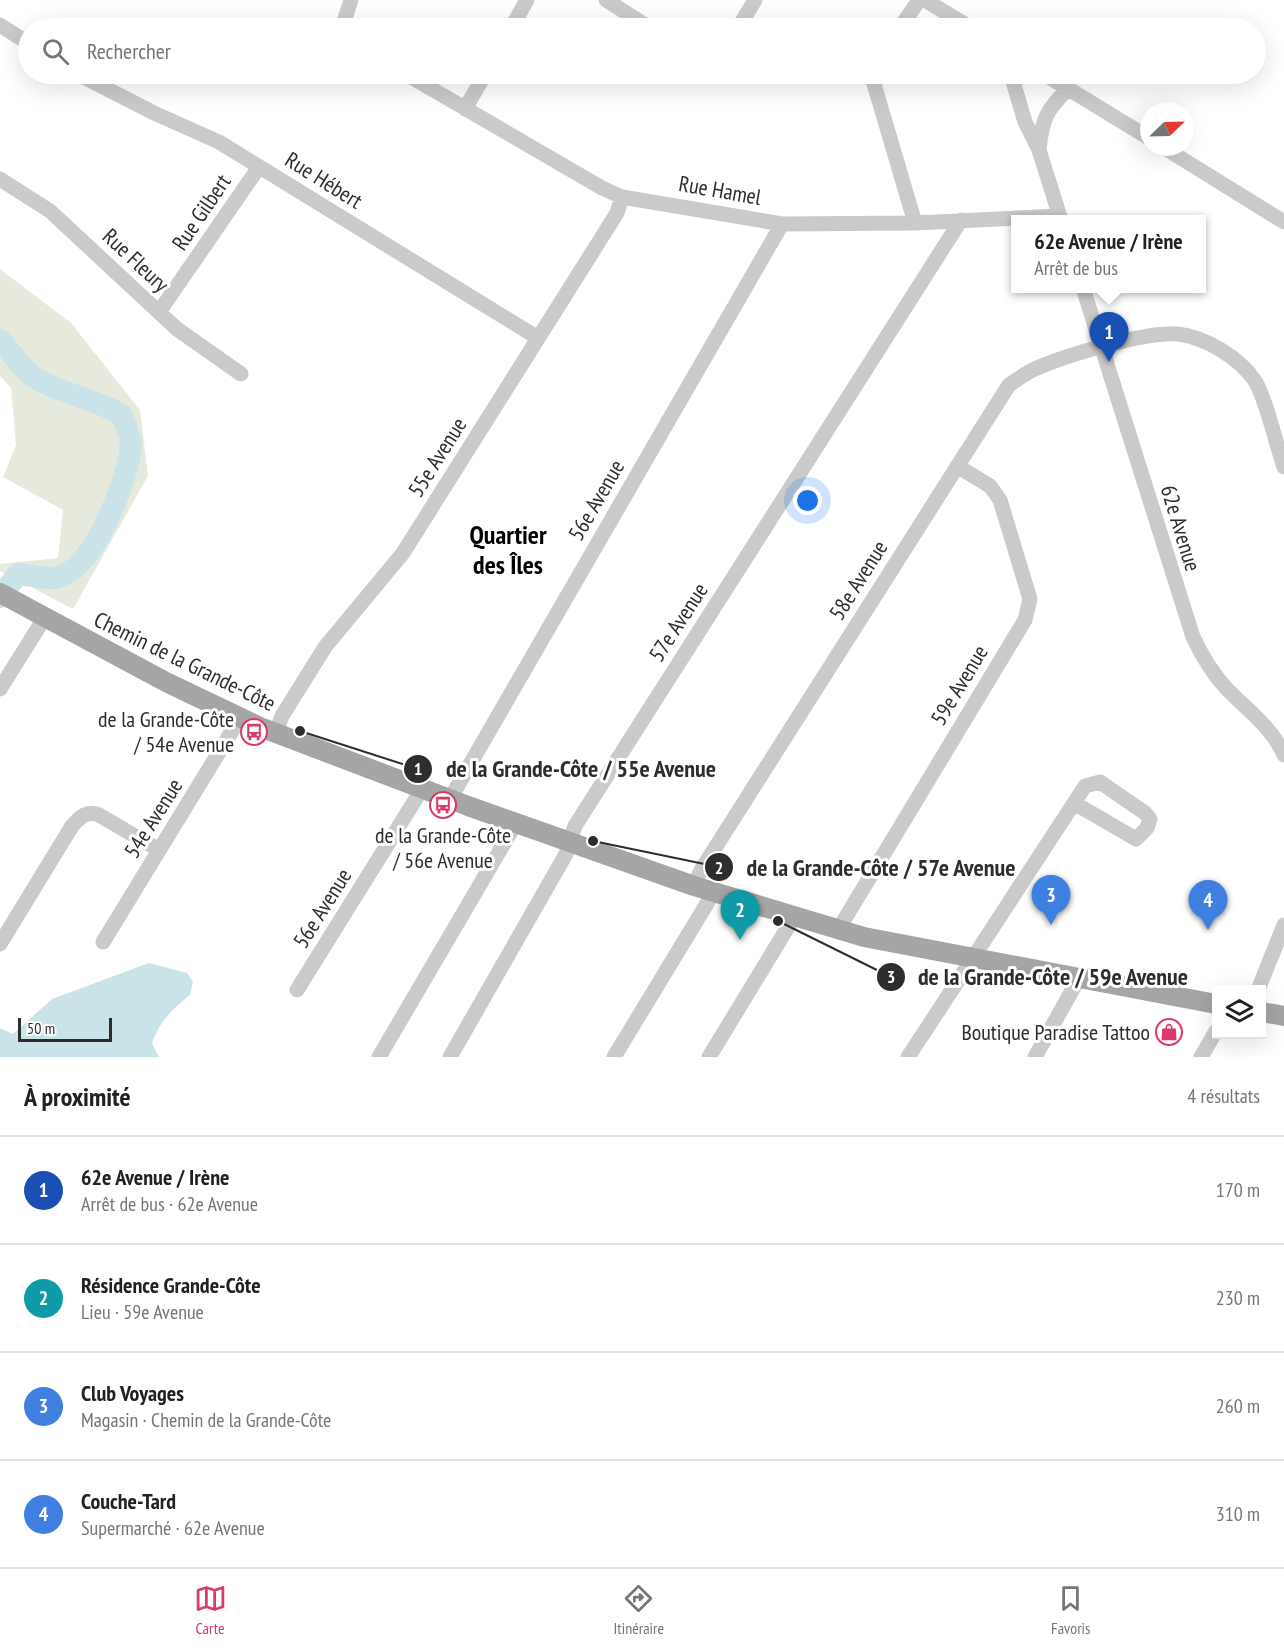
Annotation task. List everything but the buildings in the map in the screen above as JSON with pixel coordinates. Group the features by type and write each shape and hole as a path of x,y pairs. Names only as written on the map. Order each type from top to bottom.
{"main road":[{"name":"Chemin de la Grande-Côte","path":"7,597 166,682 240,718 422,789 694,886 838,930 1212,1003"},
{"path":"1266,1013 1284,1016"}],"street":[{"path":"345,18 351,0"},
{"path":"517,18 527,0"},
{"path":"606,0 634,18"},
{"path":"744,18 755,0"},
{"path":"907,18 919,0"},
{"path":"925,0 955,18"},
{"path":"0,25 18,37"},
{"name":"Rue Hébert","path":"97,84 154,113 219,142 538,338"},
{"name":"Rue Hamel","path":"423,84 622,197 782,224 915,223 1011,219"},
{"path":"465,109 479,84"},
{"path":"874,84 915,223"},
{"path":"1014,84 1025,122 1039,150 1059,215"},
{"path":"1061,84 1140,132"},
{"path":"1039,150 1042,122 1054,102 1068,88"},
{"path":"1178,156 1284,222"},
{"name":"Rue Gilbert","path":"159,312 259,166"},
{"name":"Rue Fleury","path":"0,179 50,211 192,342 241,374"},
{"name":"55e Avenue","path":"276,732 282,716 325,647 404,553 617,213 622,197"},
{"name":"57e Avenue","path":"450,1057 570,842 578,822 961,220"},
{"name":"56e Avenue","path":"450,799 782,224"},
{"name":"62e Avenue","path":"1084,293 1193,637 1205,661 1225,686 1276,737 1284,755"},
{"name":"58e Avenue","path":"694,886 707,860 1010,385 1036,368 1101,348 1149,334 1179,334 1208,343 1244,367 1256,382 1284,467"},
{"name":"59e Avenue","path":"838,930 1025,620 1030,599 1000,500 990,486 957,466"},
{"path":"0,689 45,617"},
{"name":"54e Avenue","path":"103,942 240,718"},
{"path":"908,1057 1085,786 1100,782 1145,813 1150,819 1147,828 1136,839 1074,803"},
{"name":"56e Avenue","path":"297,990 422,789"},
{"path":"0,944 72,826 83,815 91,813 99,815 159,850"},
{"path":"379,1057 516,823"},
{"path":"614,1057 714,892"},
{"path":"709,1057 794,917"},
{"path":"1260,985 1284,925"},
{"path":"1035,1057 1079,978"},
{"path":"1202,1057 1212,1038"}],"shaded area":[{"path":"0,269 71,323 140,410 148,476 73,609 0,571 0,564 58,558 63,510 3,477 16,445 11,388 0,376"}],"water":[{"path":"149,963 187,973 193,982 190,995 167,1016 155,1035 152,1043 159,1057 0,1057 0,1028 13,1034 52,999"}],"waterway":[{"path":"0,340 35,378 57,389 101,404 122,415 131,446 116,501 95,543 82,560 69,572 55,578 18,574 0,597"}],"place":[{"name":"62e Avenue / Irène","path":"1109,362"},
{"name":"de la Grande-Côte / 55e Avenue","path":"300,731"},
{"name":"de la Grande-Côte / 54e Avenue","path":"254,732"},
{"name":"de la Grande-Côte / 56e Avenue","path":"443,805"},
{"name":"de la Grande-Côte / 57e Avenue","path":"593,841"},
{"name":"de la Grande-Côte / 59e Avenue","path":"778,921"},
{"name":"Club Voyages","path":"1051,925"},
{"name":"Couche-Tard","path":"1208,930"},
{"name":"Résidence Grande-Côte","path":"740,940"},
{"name":"Boutique Paradise Tattoo","path":"1169,1032"}],"district":[{"name":"Quartier des Îles","path":"508,550"}]}
